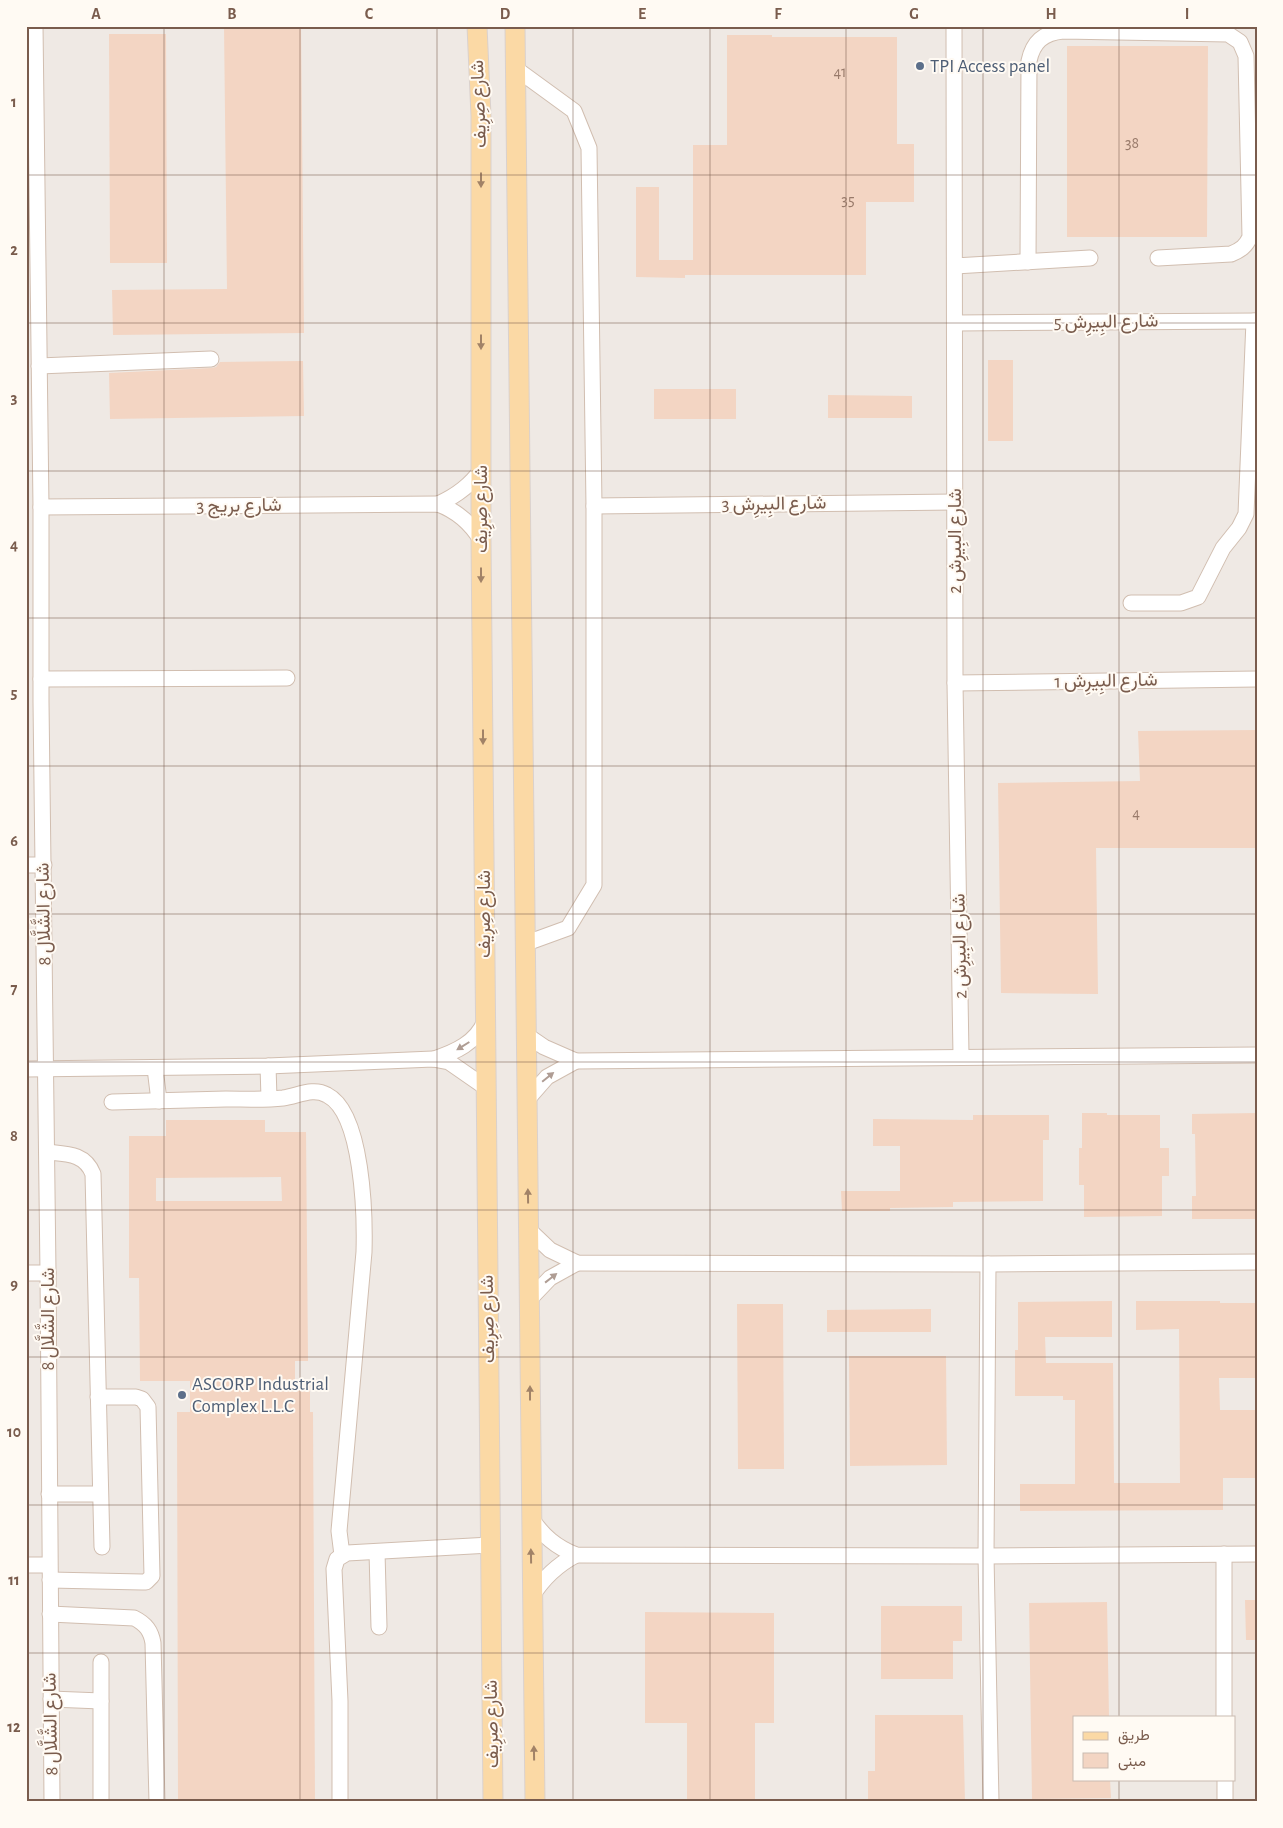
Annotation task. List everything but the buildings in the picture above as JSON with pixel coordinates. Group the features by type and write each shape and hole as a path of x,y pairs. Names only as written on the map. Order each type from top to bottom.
{"main road":[{"name":"شارع صِرِيف","path":"477,26 481,116 481,540 493,1802"},
{"name":"شارع صِرِيف","path":"516,26 524,944 535,1802"}],"street":[{"name":"شارع الشَّلَّال 8","path":"35,26 32,334 38,366 41,507 41,679 33,702 44,865 52,1802"},
{"name":"شارع البِيرِش 2","path":"954,26 956,683 962,1056"},
{"path":"1028,262 1029,62 1031,51 1036,43 1043,36 1063,31 1228,34 1240,42 1246,56 1250,237 1240,251 1231,254 1158,258"},
{"path":"515,68 574,111 589,148 594,506 594,885 568,928 524,944"},
{"path":"955,266 1090,258"},
{"path":"1131,603 1181,603 1198,597 1223,548 1239,528 1246,514 1255,320"},
{"name":"شارع البِيرِش 5","path":"956,323 1255,320"},
{"path":"38,366 211,359"},
{"name":"شارع بريج 3","path":"438,504 458,494 481,470"},
{"name":"شارع البِيرِش 3","path":"594,506 955,502"},
{"name":"شارع بريج 3","path":"41,507 438,504 463,518 470,524 481,540"},
{"path":"41,679 288,678"},
{"name":"شارع البِيرِش 1","path":"956,683 1257,679"},
{"path":"26,865 44,865"},
{"path":"433,1059 451,1053 468,1043 480,1032 485,1022"},
{"path":"525,1034 544,1047 576,1061 962,1056 1257,1055"},
{"path":"26,1069 268,1066 433,1059 449,1062 486,1087"},
{"path":"526,1101 548,1076 576,1061"},
{"path":"268,1066 269,1098"},
{"path":"155,1068 159,1101"},
{"path":"112,1102 269,1098 291,1096 312,1091 320,1092 333,1098 348,1121 358,1161 364,1206 364,1252 339,1532 342,1555"},
{"path":"47,1152 80,1157 91,1167 94,1174 102,1548"},
{"path":"529,1230 550,1250 577,1263 988,1264 1257,1262"},
{"path":"530,1300 550,1278 577,1263"},
{"path":"988,1264 986,1556 991,1802"},
{"path":"26,1273 48,1273"},
{"path":"26,1565 50,1572 142,1582 146,1582 152,1576 148,1407 146,1402 136,1397 98,1397"},
{"path":"49,1494 100,1494"},
{"path":"531,1518 542,1533 555,1544 576,1555 986,1556 1257,1554"},
{"path":"340,1802 340,1701 335,1564 342,1555 347,1554 490,1545"},
{"path":"377,1552 379,1628"},
{"path":"1224,1554 1224,1716"},
{"path":"532,1596 546,1576 576,1555"},
{"path":"50,1614 134,1618 142,1622 152,1635 157,1802"},
{"path":"101,1662 101,1802"},
{"path":"51,1699 101,1701"},
{"path":"1225,1780 1225,1802"}],"shaded area":[{"path":"26,26 1257,26 1257,1802 26,1802"}],"place":[{"name":"TPI Access panel","path":"920,66"},
{"name":"ASCORP Industrial Complex L.L.C","path":"182,1395"}]}
